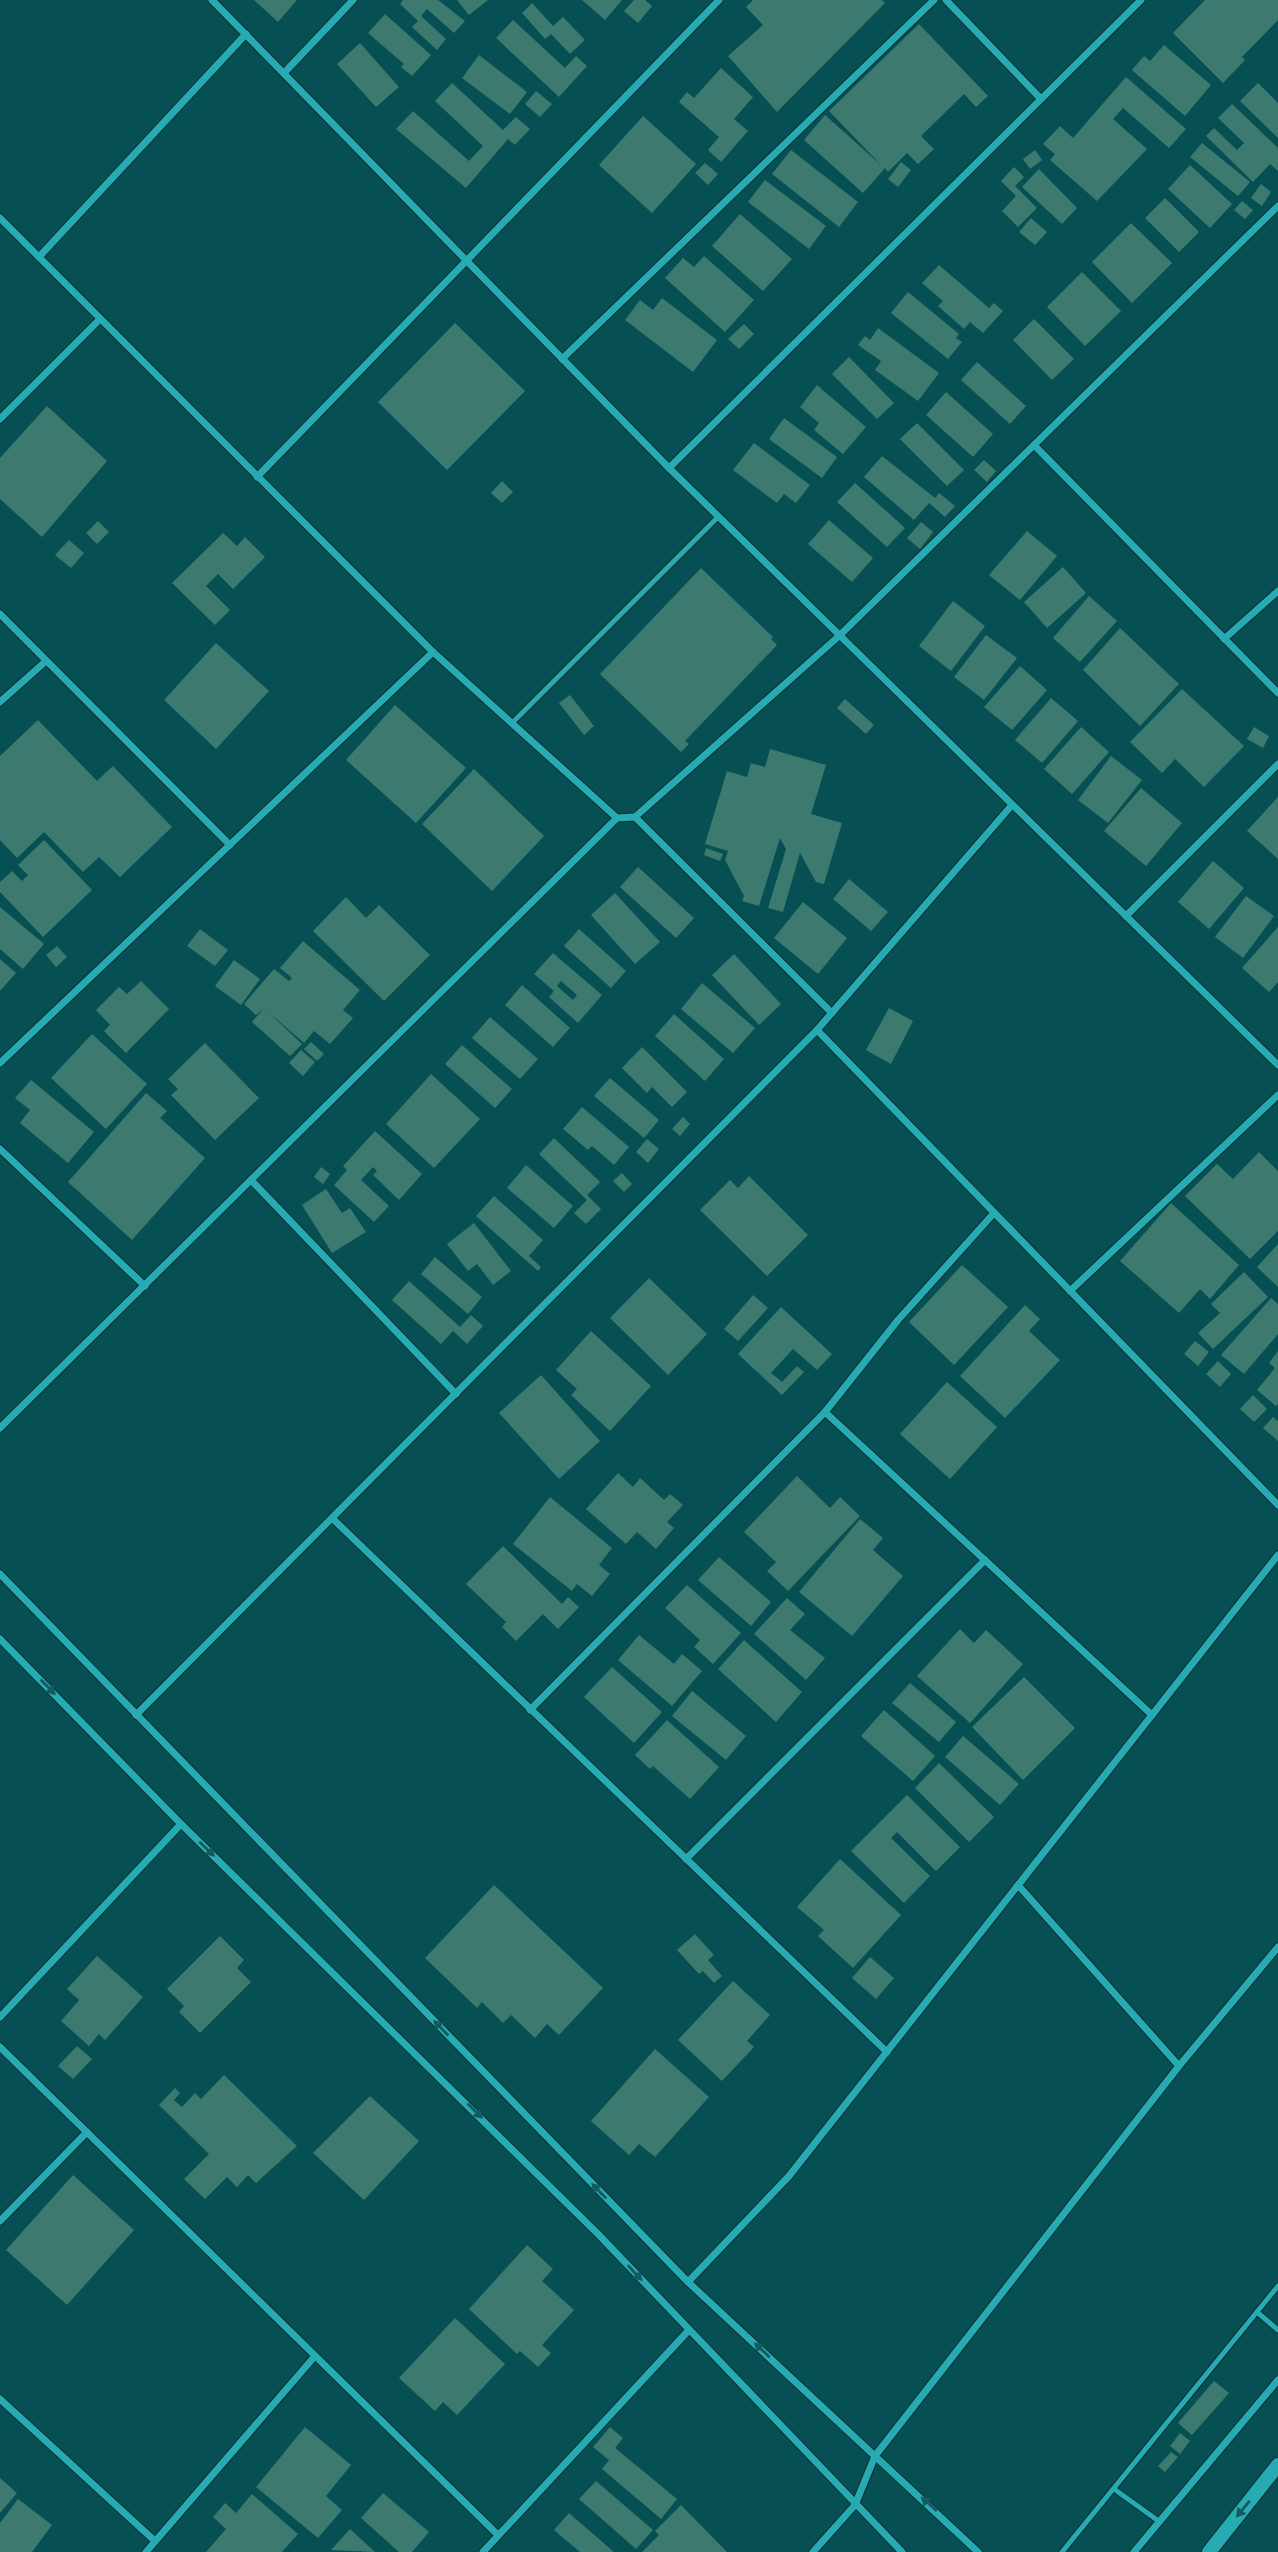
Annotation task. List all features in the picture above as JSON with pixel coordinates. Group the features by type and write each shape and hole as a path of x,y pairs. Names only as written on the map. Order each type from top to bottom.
{"main road":[{"path":"1209,2552 1278,2465"}],"street":[{"path":"212,0 668,468 1278,1065"},
{"path":"284,73 353,0"},
{"path":"257,477 719,0"},
{"path":"562,359 934,0"},
{"path":"946,0 1041,99"},
{"path":"668,468 1141,0"},
{"path":"39,257 246,34"},
{"path":"0,1428 617,818 635,817 839,636 1278,206"},
{"path":"0,218 433,652 617,818"},
{"path":"0,419 100,319"},
{"path":"1034,445 1278,693"},
{"path":"1224,639 1278,591"},
{"path":"0,614 230,845"},
{"path":"0,1063 433,652"},
{"path":"0,702 46,661"},
{"path":"1126,916 1278,764"},
{"path":"136,1715 817,1030 1012,805"},
{"path":"635,817 832,1013"},
{"path":"817,1030 1278,1505"},
{"path":"1070,1291 1278,1096"},
{"path":"0,1149 145,1286"},
{"path":"251,1180 456,1394"},
{"path":"530,1710 825,1412 898,1320 994,1213"},
{"path":"825,1412 1152,1715"},
{"path":"333,1519 887,2052"},
{"path":"688,2282 789,2176 1278,1555"},
{"path":"686,1859 985,1560"},
{"path":"0,1574 688,2282 978,2552"},
{"path":"0,1639 181,1824 589,2224 902,2552"},
{"path":"0,2017 181,1824"},
{"path":"1018,1885 1179,2066"},
{"path":"813,2552 855,2505 875,2456 1179,2066 1278,1947"},
{"path":"0,2047 498,2535"},
{"path":"0,2221 87,2132"},
{"path":"483,2552 689,2330"},
{"path":"146,2552 315,2356"},
{"path":"1134,2552 1278,2380"},
{"path":"0,2399 155,2542"}],"lane":[{"path":"512,723 718,517"},
{"path":"1062,2552 1278,2286"},
{"path":"1257,2312 1278,2330"},
{"path":"1114,2489 1160,2522"}],"building":[{"path":"254,0 297,0 278,22"},
{"path":"403,0 438,0 465,21 454,33 427,9 421,16 446,39 437,50 412,27 418,21 400,4"},
{"path":"457,0 488,0 469,15"},
{"path":"582,0 622,0 605,20"},
{"path":"634,0 645,0 652,6 638,23 624,11"},
{"path":"753,0 882,0 885,3 777,112 728,56 763,25 746,7"},
{"path":"1205,0 1278,0 1278,20 1242,57 1245,60 1223,83 1173,33"},
{"path":"532,3 553,26 563,17 585,40 570,54 551,34 545,39 522,13"},
{"path":"385,14 431,55 412,76 401,67 404,64 368,33"},
{"path":"513,20 565,68 576,56 587,66 559,97 496,38"},
{"path":"919,24 988,96 976,107 964,94 921,136 934,149 918,164 907,153 888,172 885,168 863,193 804,140 825,115 881,165 829,111"},
{"path":"360,43 399,87 376,107 337,64"},
{"path":"1164,45 1211,85 1185,116 1132,70 1144,56 1150,61"},
{"path":"479,55 527,92 510,114 462,78"},
{"path":"721,68 753,97 734,119 748,131 721,162 708,150 719,137 679,102 687,92 694,98"},
{"path":"1126,77 1186,129 1169,148 1123,108 1113,119 1147,149 1097,201 1050,160 1055,154 1043,144 1060,126 1073,138"},
{"path":"452,83 503,130 516,117 530,129 515,145 508,139 466,188 396,129 413,111 469,161 483,146 435,101"},
{"path":"1258,83 1278,103 1278,138 1240,101"},
{"path":"536,91 552,104 540,117 525,104"},
{"path":"1232,104 1278,148 1278,171 1270,164 1253,182 1206,136 1214,128 1237,150 1244,143 1218,118"},
{"path":"643,116 696,164 652,213 599,165"},
{"path":"1202,143 1250,182 1238,196 1190,157"},
{"path":"791,150 858,202 839,227 772,174"},
{"path":"1035,150 1042,160 1030,169 1023,159"},
{"path":"901,162 911,170 898,187 888,179"},
{"path":"705,163 718,174 708,185 695,173"},
{"path":"1190,165 1232,204 1210,228 1168,189"},
{"path":"1014,167 1024,177 1015,186 1037,208 1018,227 1002,211 1016,196 1001,181"},
{"path":"1039,169 1077,208 1062,224 1022,187"},
{"path":"765,180 826,226 809,249 748,202"},
{"path":"1261,184 1271,192 1262,206 1251,198"},
{"path":"1165,198 1199,232 1179,252 1145,218"},
{"path":"1242,201 1253,210 1245,219 1234,210"},
{"path":"740,214 792,259 763,291 712,246"},
{"path":"1031,218 1047,232 1035,245 1019,232"},
{"path":"1131,223 1172,263 1132,303 1092,262"},
{"path":"704,256 754,300 725,332 665,278 683,258 694,267"},
{"path":"939,265 989,308 994,303 1003,311 983,333 970,322 964,329 938,306 943,301 922,283"},
{"path":"1082,272 1121,311 1085,346 1047,307"},
{"path":"908,292 959,334 956,338 962,342 948,359 891,313"},
{"path":"662,298 717,340 693,372 625,320 640,300 653,310"},
{"path":"1034,319 1074,359 1052,380 1013,340"},
{"path":"455,323 525,391 447,470 378,402"},
{"path":"744,324 754,334 739,349 728,339"},
{"path":"878,328 939,373 918,401 875,370 881,361 858,345 865,336 870,340"},
{"path":"849,357 894,403 877,419 832,374"},
{"path":"977,362 1026,406 1010,424 961,380"},
{"path":"817,385 866,427 843,454 814,430 819,423 800,407"},
{"path":"946,392 993,434 973,457 926,415"},
{"path":"47,406 107,461 42,537 0,499 0,458"},
{"path":"784,418 837,457 822,478 769,439"},
{"path":"917,423 964,470 947,486 900,439"},
{"path":"754,443 810,485 796,503 784,494 777,503 733,470"},
{"path":"882,456 935,498 939,493 955,506 945,517 929,503 914,520 864,477"},
{"path":"984,460 996,471 987,482 974,470"},
{"path":"502,481 513,492 502,503 491,493"},
{"path":"855,483 905,528 887,547 837,502"},
{"path":"829,520 873,558 852,582 808,544"},
{"path":"98,521 109,532 97,544 86,533"},
{"path":"921,522 933,532 920,549 907,538"},
{"path":"1027,531 1057,556 1020,600 989,575"},
{"path":"223,533 237,546 245,537 265,557 233,589 218,574 206,586 230,610 215,625 172,583"},
{"path":"69,540 84,553 71,568 55,555"},
{"path":"1063,567 1086,593 1047,628 1024,602"},
{"path":"701,568 773,637 771,639 777,645 685,741 689,744 681,752 600,674"},
{"path":"1089,596 1117,621 1080,662 1053,638"},
{"path":"953,601 985,626 951,671 919,646"},
{"path":"1120,628 1179,684 1140,726 1083,670"},
{"path":"986,635 1017,658 984,700 954,677"},
{"path":"216,643 269,691 216,749 164,700"},
{"path":"1020,666 1047,690 1012,730 984,707"},
{"path":"1182,689 1244,746 1204,787 1175,759 1162,773 1130,742"},
{"path":"570,695 594,726 584,735 559,703"},
{"path":"1051,698 1078,721 1042,763 1015,740"},
{"path":"845,699 874,725 866,734 837,708"},
{"path":"395,705 466,768 416,823 346,760"},
{"path":"38,720 97,781 113,766 172,827 120,877 99,857 83,872 44,832 17,858 0,840 0,756"},
{"path":"1081,727 1109,752 1072,794 1044,769"},
{"path":"1254,727 1269,736 1263,748 1247,739"},
{"path":"770,749 826,765 811,814 842,823 824,884 816,882 800,853 783,912 768,908 786,849 780,838 759,906 742,901 744,896 725,860 728,851 705,844 727,771 747,777 751,763 765,767"},
{"path":"1111,756 1142,780 1108,823 1078,800"},
{"path":"474,769 544,836 492,891 422,824"},
{"path":"1141,788 1182,823 1146,866 1104,831"},
{"path":"1278,797 1278,859 1247,831"},
{"path":"44,840 92,890 43,937 0,892 0,882 12,871 22,881 28,875 18,865"},
{"path":"706,848 723,854 720,861 704,855"},
{"path":"1213,861 1244,888 1209,929 1178,902"},
{"path":"638,867 694,918 676,938 620,887"},
{"path":"849,879 888,912 871,931 833,899"},
{"path":"615,893 660,942 635,964 591,915"},
{"path":"1246,896 1274,916 1243,958 1215,937"},
{"path":"346,897 366,918 379,905 430,955 384,1001 313,931"},
{"path":"803,902 847,938 818,974 774,938"},
{"path":"0,907 44,944 23,969 0,949"},
{"path":"1278,927 1278,982 1269,992 1242,968"},
{"path":"200,929 228,950 215,966 187,946"},
{"path":"579,929 626,971 611,988 564,946"},
{"path":"303,941 360,990 343,1010 353,1018 330,1044 314,1031 304,1043 267,1011 302,1044 290,1056 252,1022 264,1008 256,1015 244,1004 274,969 289,981 292,978 280,968"},
{"path":"57,946 67,957 56,967 46,955"},
{"path":"553,953 602,995 578,1023 549,997 554,991 534,974","holes":["561,981 577,995 573,1000 557,986"]},
{"path":"734,954 781,1004 759,1025 712,975"},
{"path":"0,959 16,973 0,991"},
{"path":"234,960 260,979 241,1005 215,986"},
{"path":"141,981 169,1009 126,1053 104,1031 110,1025 96,1010 119,987 127,994"},
{"path":"702,983 755,1028 733,1053 681,1009"},
{"path":"522,985 570,1028 553,1047 505,1005"},
{"path":"889,1008 913,1021 891,1064 866,1050"},
{"path":"674,1014 724,1059 705,1081 655,1036"},
{"path":"490,1017 538,1059 520,1079 472,1038"},
{"path":"92,1034 147,1084 106,1129 51,1078"},
{"path":"311,1042 324,1054 317,1061 304,1049"},
{"path":"205,1043 259,1098 215,1140 171,1095 178,1089 168,1079"},
{"path":"462,1045 512,1089 495,1108 445,1064"},
{"path":"642,1047 687,1092 672,1107 652,1087 647,1093 622,1068"},
{"path":"301,1050 315,1062 303,1076 289,1063"},
{"path":"431,1074 480,1119 434,1168 386,1124"},
{"path":"610,1078 659,1120 644,1138 594,1096"},
{"path":"31,1080 94,1132 68,1163 20,1123 30,1110 15,1098"},
{"path":"146,1093 167,1111 160,1118 205,1158 132,1240 68,1182"},
{"path":"582,1107 629,1147 614,1165 592,1146 588,1150 563,1129"},
{"path":"683,1117 690,1124 680,1136 672,1129"},
{"path":"375,1131 422,1174 399,1200 373,1175 377,1171 373,1167 361,1180 389,1206 374,1222 334,1185 347,1170 343,1166"},
{"path":"554,1138 600,1182 587,1195 601,1209 586,1224 574,1213 587,1200 539,1154"},
{"path":"647,1139 659,1149 648,1163 636,1152"},
{"path":"1259,1152 1278,1171 1278,1231 1250,1259 1185,1196 1217,1164 1233,1179"},
{"path":"526,1165 573,1206 554,1228 507,1188"},
{"path":"321,1167 330,1174 323,1184 314,1177"},
{"path":"622,1173 632,1184 624,1192 613,1181"},
{"path":"749,1176 808,1235 767,1276 700,1210 730,1180 738,1188"},
{"path":"326,1189 342,1213 350,1208 366,1232 332,1253 302,1205"},
{"path":"494,1196 543,1240 529,1256 541,1267 538,1271 476,1216"},
{"path":"1171,1203 1239,1265 1210,1299 1200,1289 1179,1313 1120,1261"},
{"path":"474,1223 511,1271 493,1285 477,1264 468,1271 447,1244"},
{"path":"1278,1244 1278,1287 1257,1267"},
{"path":"435,1257 482,1297 468,1314 421,1274"},
{"path":"962,1265 1008,1307 954,1365 909,1322"},
{"path":"1244,1272 1268,1297 1213,1349 1198,1333 1220,1313 1211,1304"},
{"path":"649,1278 707,1334 668,1375 610,1318"},
{"path":"409,1281 460,1327 471,1315 483,1326 467,1344 453,1331 441,1344 392,1300"},
{"path":"753,1295 768,1308 738,1341 724,1329"},
{"path":"1271,1298 1278,1304 1278,1334 1244,1374 1221,1355"},
{"path":"1025,1305 1040,1319 1029,1331 1060,1360 1005,1418 960,1376"},
{"path":"781,1307 832,1354 817,1370 793,1349 771,1373 782,1382 797,1366 804,1372 782,1395 738,1354"},
{"path":"591,1331 651,1386 610,1431 571,1395 577,1389 556,1370"},
{"path":"1195,1341 1209,1352 1198,1366 1184,1354"},
{"path":"1278,1351 1276,1406 1257,1390 1275,1368 1269,1363"},
{"path":"1218,1361 1231,1374 1220,1387 1206,1374"},
{"path":"541,1375 600,1441 559,1479 499,1413"},
{"path":"947,1382 997,1427 950,1479 900,1434"},
{"path":"1253,1395 1267,1409 1254,1422 1240,1409"},
{"path":"1273,1417 1278,1421 1278,1441 1263,1428"},
{"path":"618,1473 633,1487 640,1478 664,1500 670,1494 683,1505 667,1522 674,1528 656,1549 637,1532 626,1544 586,1509"},
{"path":"797,1476 830,1508 840,1497 860,1516 788,1591 767,1571 776,1562 744,1532"},
{"path":"550,1497 612,1548 599,1565 610,1574 592,1596 577,1584 572,1591 513,1544"},
{"path":"860,1519 883,1538 873,1550 903,1576 852,1636 799,1592"},
{"path":"503,1546 562,1604 568,1597 579,1607 558,1629 543,1614 516,1641 502,1627 506,1622 466,1584"},
{"path":"719,1557 771,1602 751,1626 698,1580"},
{"path":"687,1585 741,1633 713,1664 694,1647 700,1640 665,1608"},
{"path":"787,1598 805,1614 790,1630 825,1658 806,1680 754,1634"},
{"path":"960,1629 974,1643 986,1630 1023,1664 970,1723 917,1676"},
{"path":"639,1635 674,1664 682,1654 702,1671 672,1706 618,1660"},
{"path":"744,1640 802,1692 776,1722 718,1669"},
{"path":"612,1667 662,1712 634,1743 584,1697"},
{"path":"1024,1677 1075,1728 1023,1780 972,1727"},
{"path":"910,1683 956,1722 939,1742 892,1703"},
{"path":"692,1691 746,1736 726,1760 672,1716"},
{"path":"884,1710 935,1756 913,1781 861,1736"},
{"path":"667,1720 719,1767 690,1799 653,1766 650,1769 635,1755"},
{"path":"963,1736 1019,1784 1000,1805 945,1757"},
{"path":"939,1763 994,1817 969,1842 915,1788"},
{"path":"907,1795 960,1847 936,1871 897,1832 891,1838 930,1876 904,1903 851,1851"},
{"path":"840,1859 901,1915 853,1968 818,1936 824,1930 797,1907"},
{"path":"494,1885 603,1988 559,2035 547,2024 535,2038 511,2015 503,2023 482,2002 477,2008 425,1958"},
{"path":"695,1934 714,1955 708,1960 722,1976 714,1983 703,1971 699,1974 677,1950"},
{"path":"220,1936 244,1960 237,1968 251,1982 200,2033 179,2012 184,2006 167,1989"},
{"path":"97,1956 143,1997 105,2040 99,2034 89,2046 61,2021 79,2000 67,1989"},
{"path":"870,1957 894,1978 876,1999 852,1978"},
{"path":"733,1981 770,2015 747,2041 754,2047 722,2081 678,2040"},
{"path":"77,2046 92,2059 73,2079 58,2066"},
{"path":"655,2049 709,2097 655,2157 639,2144 629,2155 591,2121"},
{"path":"224,2075 297,2146 256,2183 248,2175 237,2187 227,2177 205,2199 184,2179 209,2154 159,2105 175,2088 180,2093 174,2100 182,2107 195,2093 201,2099"},
{"path":"370,2096 419,2141 364,2200 313,2153"},
{"path":"73,2175 134,2230 67,2305 6,2250"},
{"path":"527,2245 553,2269 542,2281 574,2310 542,2345 551,2353 538,2367 520,2351 517,2354 469,2309"},
{"path":"455,2318 505,2364 457,2415 443,2402 435,2411 399,2378"},
{"path":"1214,2381 1229,2393 1192,2435 1178,2423"},
{"path":"305,2427 351,2465 326,2496 342,2510 318,2538 256,2487"},
{"path":"610,2427 623,2438 615,2448 677,2499 661,2519 602,2469 609,2460 593,2447"},
{"path":"1180,2433 1190,2441 1180,2454 1170,2446"},
{"path":"1171,2452 1178,2457 1165,2472 1158,2466"},
{"path":"0,2478 17,2493 0,2513"},
{"path":"596,2481 653,2530 636,2549 579,2499"},
{"path":"383,2493 429,2532 412,2552 399,2552 361,2518"},
{"path":"252,2494 298,2534 282,2552 206,2552 226,2529 213,2517 225,2503 236,2513"},
{"path":"18,2499 52,2525 32,2552 0,2552 0,2523"},
{"path":"681,2505 727,2552 642,2552 659,2535 655,2531"},
{"path":"569,2513 614,2552 580,2552 554,2530"},
{"path":"350,2529 375,2552 331,2550"}]}
